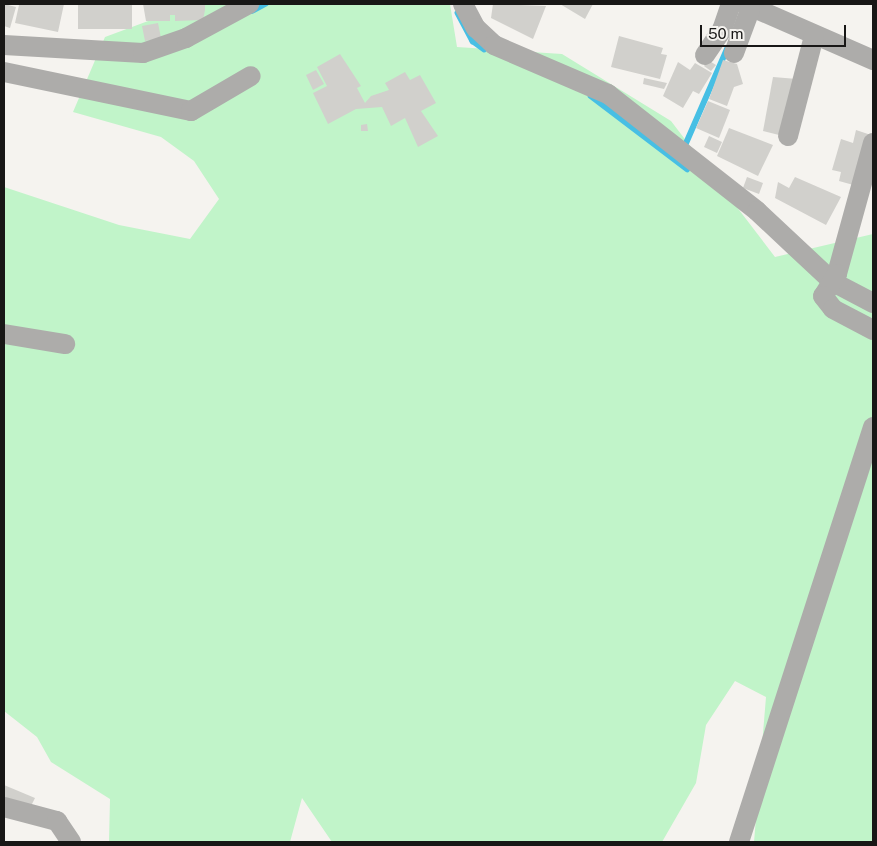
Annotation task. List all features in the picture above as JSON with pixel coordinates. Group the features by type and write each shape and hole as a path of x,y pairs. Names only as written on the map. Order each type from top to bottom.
{"street":[{"path":"4,45 143,53 186,38 249,4"},
{"path":"463,4 476,28 494,45 608,94 757,211 833,282 873,303"},
{"path":"705,55 722,30 731,4"},
{"path":"734,53 748,7 873,60"},
{"path":"788,136 814,36"},
{"path":"4,72 191,112 251,76"},
{"path":"873,144 833,282 823,296 826,301 873,330"},
{"path":"4,334 66,344"},
{"path":"739,842 873,427"},
{"path":"4,807 57,821 71,842"}],"green space":[{"path":"194,4 450,4 457,47 562,54 671,121 775,257 873,234 873,842 754,842 766,697 735,681 706,725 696,783 662,842 332,842 302,798 290,842 109,842 110,799 51,762 37,737 4,711 4,187 119,225 190,239 219,199 194,161 161,137 73,112 105,37"}],"building":[{"path":"4,4 16,7 10,28 4,26"},
{"path":"14,4 64,4 58,32 15,23 19,5"},
{"path":"78,4 132,4 132,29 78,29"},
{"path":"143,4 205,4 205,10 203,20 175,21 175,15 170,15 170,21 146,21"},
{"path":"493,4 546,6 533,39 491,18"},
{"path":"560,4 593,4 585,19"},
{"path":"158,23 161,38 145,41 142,26"},
{"path":"619,36 663,48 661,54 667,55 660,79 611,67"},
{"path":"340,54 361,86 357,88 365,103 371,96 389,90 385,83 405,72 410,80 420,75 436,103 421,111 438,136 418,147 405,118 391,126 382,107 356,109 328,124 313,93 327,86 317,67"},
{"path":"708,60 716,65 711,71 704,66"},
{"path":"723,60 737,64 743,84 734,87 727,106 709,99"},
{"path":"678,62 690,70 695,63 712,73 699,94 693,91 683,108 663,96"},
{"path":"316,70 324,84 313,90 306,75"},
{"path":"773,77 797,79 779,135 763,131"},
{"path":"644,78 667,83 664,89 643,84"},
{"path":"708,101 730,110 719,138 696,128"},
{"path":"367,124 368,131 361,131 361,125"},
{"path":"729,128 773,145 758,176 717,156"},
{"path":"856,130 871,135 857,186 839,181 841,172 832,170 841,139 853,143"},
{"path":"709,136 722,142 717,153 704,147"},
{"path":"747,177 763,183 759,194 743,188"},
{"path":"795,177 841,197 826,225 775,198 778,182 789,188"},
{"path":"4,785 35,798 31,806 4,798"}],"waterway":[{"path":"252,11 265,4"},
{"path":"458,13 473,41 484,49"},
{"path":"684,148 727,49"},
{"path":"591,96 687,169"}]}
